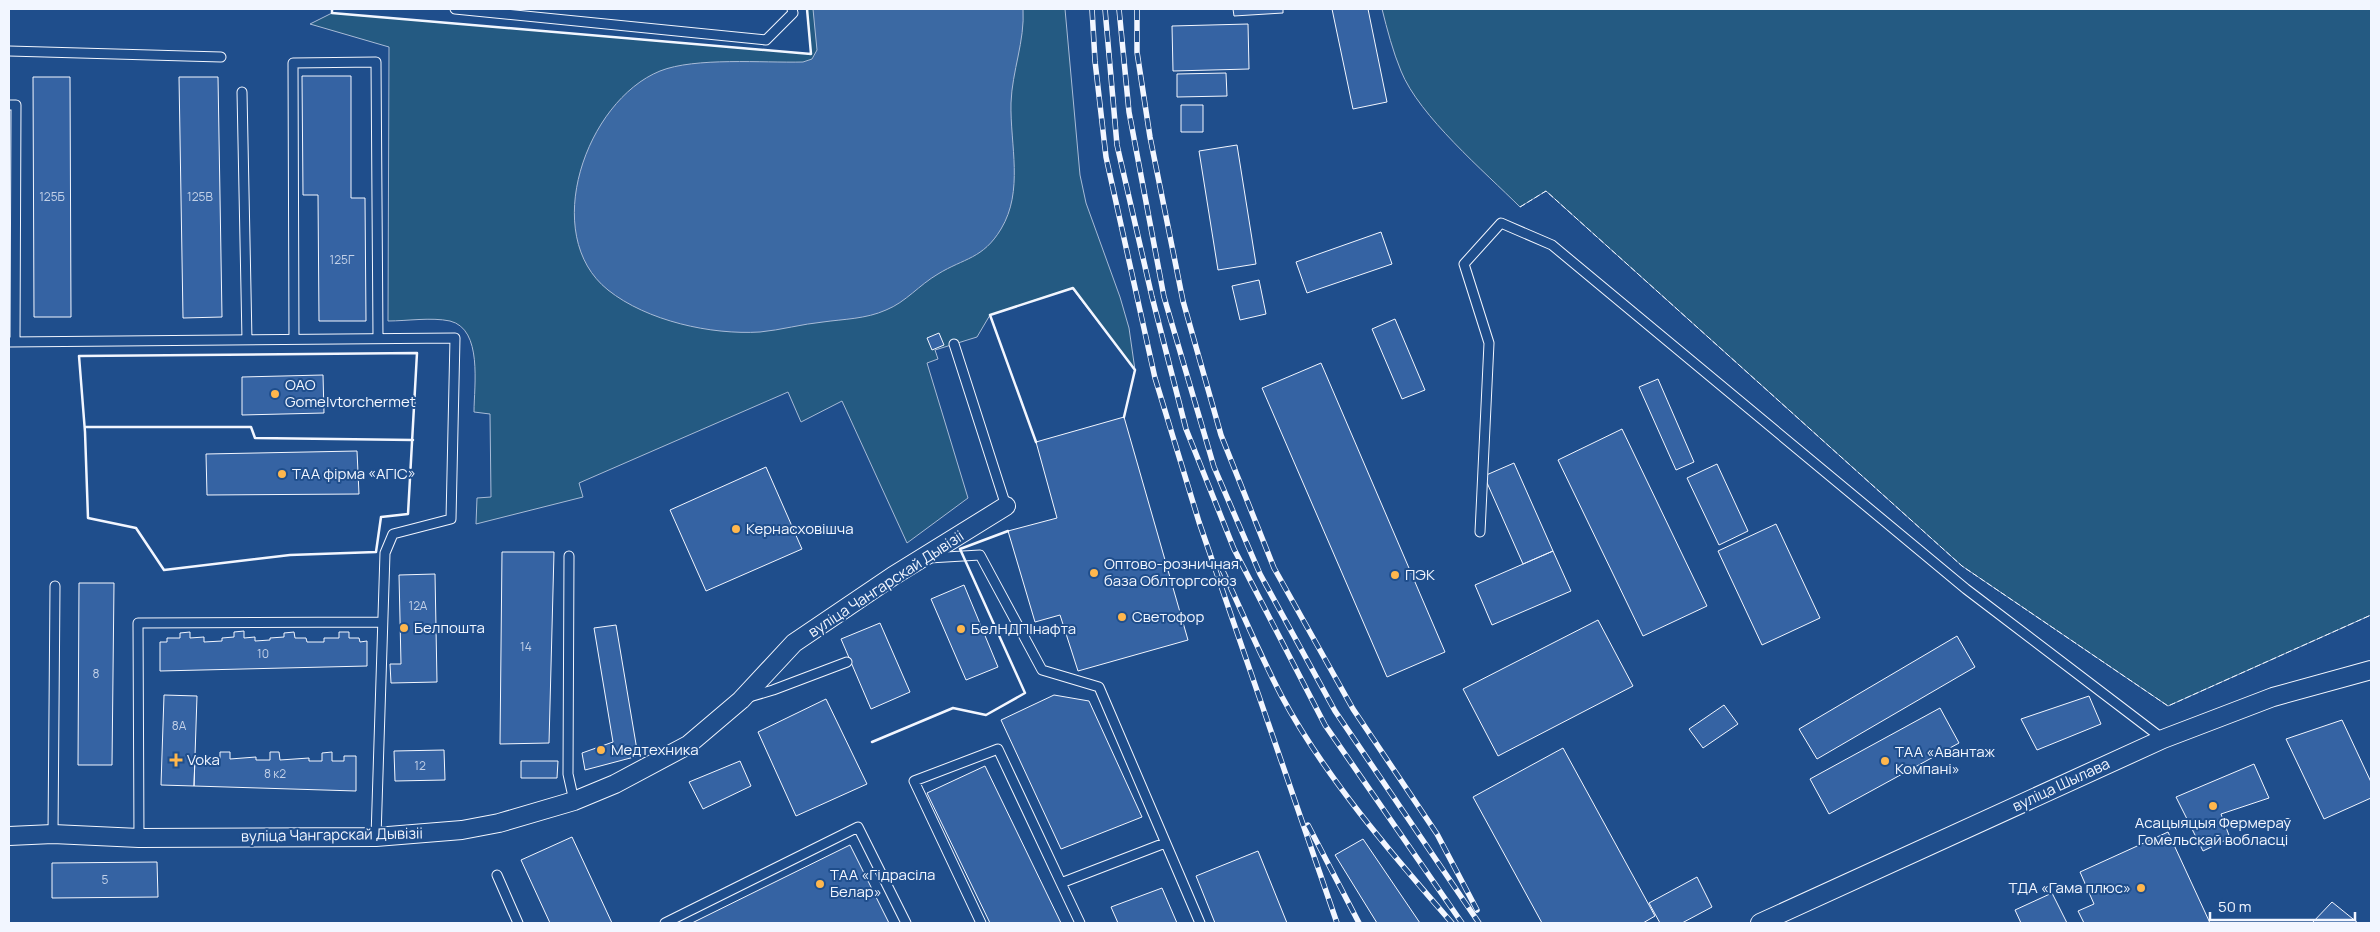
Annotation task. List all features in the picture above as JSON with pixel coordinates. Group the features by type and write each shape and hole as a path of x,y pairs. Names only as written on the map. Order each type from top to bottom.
{"street":[{"name":"вуліца Чангарскай Дывізіі","path":"9,836 53,834 139,838 376,837 462,830 499,823 574,801 615,784 688,745 741,700 794,643 892,576 1006,506"},
{"name":"вуліца Шылава","path":"1760,923 2163,739 2273,697 2371,670"}],"lane":[{"path":"455,9 766,40 793,13 792,9"},
{"path":"9,50 221,57"},
{"path":"294,340 293,63 376,62 378,338"},
{"path":"242,92 247,340"},
{"path":"9,105 16,105 12,342 455,338 451,519 393,534 385,553 376,837"},
{"path":"1480,532 1489,343 1464,264 1500,223 1552,245 1966,589 2163,739"},
{"path":"954,344 1006,506"},
{"path":"924,558 980,555 1042,670 1099,688 1200,923"},
{"path":"569,556 568,774 574,801"},
{"path":"53,834 55,586"},
{"path":"139,838 138,623 382,622"},
{"path":"741,700 847,662"},
{"path":"981,923 914,781 998,750 1080,923"},
{"path":"665,923 858,827 906,923"},
{"path":"1061,883 1165,843"},
{"path":"497,874 518,923"}],"shaded area":[{"path":"807,9 1065,9 1080,175 1086,203 1120,297 1129,328 1135,370 1072,288 990,315 977,337 935,350 938,359 927,363 968,498 907,543 842,401 801,422 788,392 579,483 583,497 476,524 477,498 491,497 490,414 474,412 474,360 468,335 461,326 450,321 427,319 388,321 389,47 310,24 332,13 811,54"},
{"path":"813,9 1023,9 1022,33 1011,103 1014,184 1008,214 994,239 980,252 938,274 893,307 863,317 776,330 760,332 721,331 680,324 641,310 608,290 587,266 577,237 575,204 580,171 593,139 611,110 634,87 660,71 675,67 710,62 803,62 812,59 817,50"},
{"path":"1382,9 2371,9 2371,615 2168,706 1962,566 1546,191 1520,207 1454,143 1422,106 1401,71"}],"building":[{"path":"1233,9 1283,9 1283,13 1234,16"},
{"path":"1332,9 1368,9 1387,102 1353,109"},
{"path":"1248,24 1249,69 1173,71 1172,26"},
{"path":"1226,73 1227,96 1177,97 1177,74"},
{"path":"302,76 351,76 351,198 365,198 366,321 319,321 318,195 303,195"},
{"path":"33,77 70,77 71,317 34,317"},
{"path":"179,77 218,77 222,317 183,318"},
{"path":"1181,105 1203,105 1203,132 1181,132"},
{"path":"1237,145 1256,264 1218,270 1199,151"},
{"path":"1381,232 1392,264 1307,293 1296,262"},
{"path":"1259,280 1266,314 1240,320 1232,286"},
{"path":"1395,319 1425,390 1402,399 1372,329"},
{"path":"939,333 944,345 932,350 927,338"},
{"path":"1321,363 1445,652 1387,677 1262,388"},
{"path":"323,375 324,413 242,415 242,377"},
{"path":"1658,379 1694,462 1676,470 1639,387"},
{"name":"Оптово-розничная база Облторгсоюз","path":"1124,417 1188,640 1078,671 1060,615 1035,622 1008,531 1057,518 1036,442"},
{"path":"1622,429 1707,606 1643,636 1558,460"},
{"name":"ТАА фірма «АГІС»","path":"357,451 359,494 207,495 206,454"},
{"path":"1514,463 1553,551 1523,564 1484,476"},
{"path":"1717,464 1748,531 1719,545 1687,478"},
{"name":"Кернасховішча","path":"766,467 802,549 706,591 670,510"},
{"path":"1776,524 1820,618 1762,645 1718,551"},
{"path":"1553,551 1571,591 1492,625 1475,585"},
{"path":"502,552 554,552 549,743 500,744"},
{"path":"435,574 437,682 391,683 390,664 401,664 399,575"},
{"path":"79,583 114,583 112,765 78,765"},
{"path":"964,585 998,667 966,680 931,599"},
{"path":"1598,620 1633,686 1498,756 1463,689"},
{"path":"880,623 910,692 871,709 841,639"},
{"path":"616,625 638,756 585,770 582,753 613,742 594,628"},
{"path":"244,631 244,638 255,637 255,641 284,637 284,633 294,632 295,638 306,638 307,642 324,642 324,638 339,638 339,632 349,632 349,638 359,638 360,642 367,641 367,666 160,671 160,642 167,642 167,638 180,638 180,633 190,632 190,638 204,637 204,642 222,641 222,638 234,637 234,632"},
{"path":"1957,636 1975,667 1817,759 1799,729"},
{"path":"164,695 197,696 194,786 161,785"},
{"path":"1054,695 1089,701 1142,817 1061,849 1001,720"},
{"path":"2089,696 2101,724 2037,750 2021,719"},
{"path":"826,699 867,784 796,816 758,732"},
{"path":"1724,705 1738,724 1703,748 1689,729"},
{"name":"ТАА «Авантаж Компані»","path":"1940,708 1959,743 1829,814 1810,779"},
{"path":"2342,720 2371,782 2371,798 2324,819 2286,739"},
{"path":"1563,748 1655,916 1643,923 1542,923 1473,797"},
{"path":"444,750 445,780 395,781 394,751"},
{"path":"220,752 230,752 230,759 256,757 256,760 270,760 270,752 279,752 280,760 309,758 309,761 322,761 322,753 332,752 332,761 344,761 344,756 356,756 356,791 194,786 195,756 205,757 205,761 211,761 211,759 220,759"},
{"path":"521,761 558,761 557,778 521,778"},
{"path":"740,761 751,786 703,809 689,782"},
{"name":"Асацыяцыя Фермераў Гомельскай вобласці","path":"2254,764 2269,798 2221,814 2230,838 2203,851 2176,797"},
{"path":"985,766 1061,923 990,923 927,793"},
{"name":"ТДА «Гама плюс»","path":"2168,832 2210,923 2084,923 2078,911 2094,904 2080,872"},
{"path":"572,837 612,923 550,923 521,860"},
{"path":"1363,839 1420,923 1377,923 1335,855"},
{"name":"ТАА «Гідрасіла Белар»","path":"850,845 889,923 692,923"},
{"path":"1258,851 1287,923 1215,923 1196,876"},
{"path":"157,862 158,897 52,898 52,863"},
{"path":"1697,877 1712,907 1682,923 1660,923 1649,903"},
{"path":"1162,888 1177,923 1118,923 1111,907"},
{"path":"2052,893 2067,923 2021,923 2015,910"},
{"path":"2332,902 2358,923 2312,923"}],"railway":[{"path":"1092,9 1095,61 1106,157 1155,378 1199,522 1337,923"},
{"path":"1105,9 1117,145 1152,297 1186,429 1234,549 1325,725 1462,923"},
{"path":"1119,9 1129,112 1164,297 1214,467 1260,574 1335,711 1479,923"},
{"path":"1137,9 1137,52 1150,137 1183,301 1221,435 1274,568 1353,709 1437,834 1477,910"},
{"path":"1221,567 1281,695 1298,725 1360,814 1452,923"},
{"path":"1308,825 1359,923"}],"fence":[{"path":"1520,207 1546,191 1962,566 2168,706 2371,615"}],"wall":[{"path":"332,9 332,13 811,54 807,9"},
{"path":"1036,442 990,315 1073,288 1135,370 1124,417"},
{"path":"417,353 408,514 381,517 376,552 290,555 164,570 136,528 88,518 85,432 79,356 417,353"},
{"path":"85,427 251,427 255,438 413,440"},
{"path":"872,742 953,708 986,715 1025,693 960,549 1008,531"}],"place":[{"name":"OAO Gomelvtorchermet","path":"275,394"},
{"name":"ТАА фірма «АГІС»","path":"282,474"},
{"name":"Кернасховішча","path":"736,529"},
{"name":"Оптово-розничная база Облторгсоюз","path":"1094,573"},
{"name":"ПЭК","path":"1395,575"},
{"name":"Светофор","path":"1122,617"},
{"name":"Белпошта","path":"404,628"},
{"name":"БелНДПІнафта","path":"961,629"},
{"name":"Медтехника","path":"601,750"},
{"name":"Voka","path":"176,760"},
{"name":"ТАА «Авантаж Компані»","path":"1885,761"},
{"name":"Асацыяцыя Фермераў Гомельскай вобласці","path":"2213,806"},
{"name":"ТАА «Гідрасіла Белар»","path":"820,884"},
{"name":"ТДА «Гама плюс»","path":"2141,888"}]}
